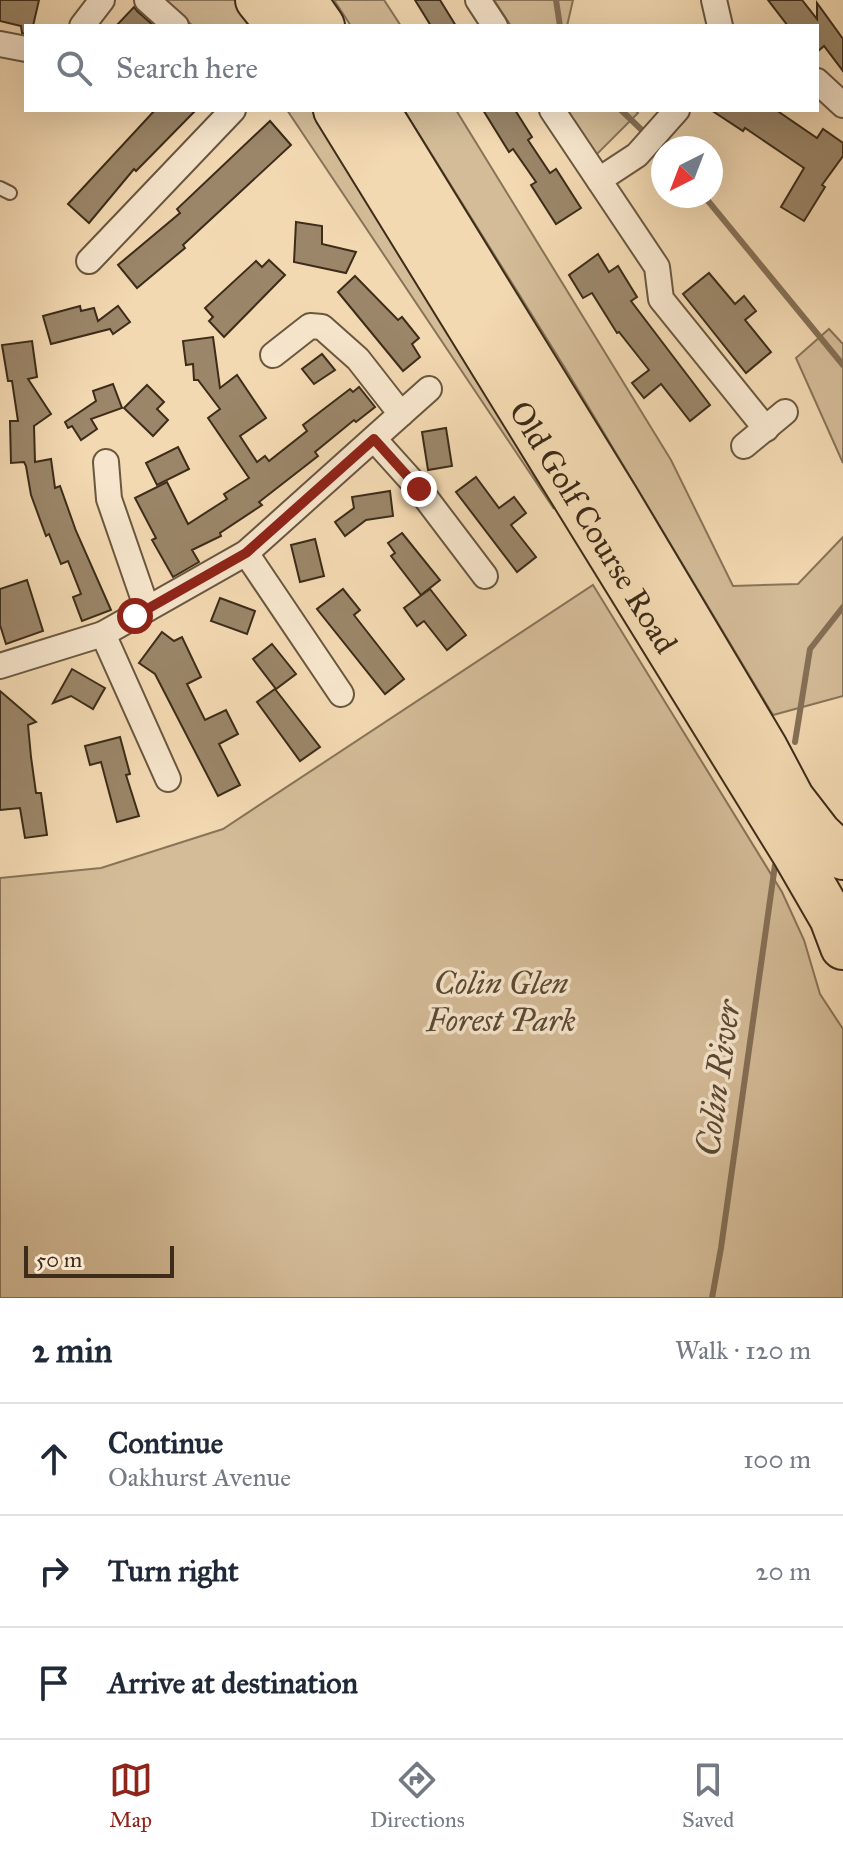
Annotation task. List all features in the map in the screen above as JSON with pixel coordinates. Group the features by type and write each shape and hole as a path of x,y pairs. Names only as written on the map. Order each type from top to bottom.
{"highway":[{"path":"258,0 277,24"},
{"path":"304,0 321,24"},
{"name":"Old Golf Course Road","path":"337,112 795,854 832,918 843,947"},
{"name":"Old Golf Course Road","path":"378,112 616,498 765,748 792,799 819,834 843,857"},
{"name":"Old Golf Course Road","path":"765,748 843,839"}],"street":[{"path":"84,24 102,0"},
{"path":"147,0 174,24"},
{"path":"478,0 494,24"},
{"path":"714,0 720,24"},
{"path":"0,44 24,49"},
{"path":"819,83 843,105"},
{"path":"89,261 231,112"},
{"path":"553,112 657,267 661,299 766,429"},
{"path":"599,180 631,160 674,114"},
{"path":"273,355 310,326 322,327 358,359 401,414"},
{"path":"0,666 103,634 246,553 429,389"},
{"path":"744,446 785,412"},
{"path":"368,445 419,489 485,576"},
{"path":"106,462 109,499 147,609"},
{"path":"246,553 341,694"},
{"path":"103,634 168,779"}],"green space":[{"path":"164,0 238,0 255,24 191,24"},
{"path":"334,0 384,0 400,24 350,24"},
{"path":"494,0 573,0 567,24 510,24"},
{"path":"288,112 316,112 337,141 554,509"},
{"path":"405,112 457,112 671,460 733,586 798,584 843,537 843,696 773,715 565,368"},
{"path":"566,112 637,112 638,113 595,156"},
{"path":"829,329 843,344 843,463 796,358"},
{"name":"Colin Glen Forest Park","path":"593,585 782,892 804,940 820,994 843,1029 843,1298 0,1298 0,878 101,868 223,829"}],"building":[{"path":"0,0 39,0 33,24 24,24 24,34 21,26 0,21"},
{"path":"415,0 440,0 455,24 430,24"},
{"path":"768,0 802,0 817,19 817,3 843,39 843,71 824,46 819,50 819,24 786,24"},
{"path":"134,7 152,24 118,24"},
{"path":"153,112 194,112 136,171 134,169 89,223 68,204"},
{"path":"484,112 516,112 532,137 528,140 550,173 556,169 581,208 556,224 531,185 536,182 513,149 509,152"},
{"path":"714,112 779,112 817,138 823,129 843,143 843,156 822,185 825,187 804,221 781,207 804,168 745,128 743,131"},
{"path":"270,121 291,145 183,245 185,248 137,288 118,265 180,213 177,209"},
{"path":"296,222 322,226 322,244 356,252 346,273 294,262"},
{"path":"598,254 609,272 618,266 637,297 631,301 710,405 690,421 661,384 644,398 632,383 649,370 617,333 592,293 583,298 569,275"},
{"path":"269,260 285,275 224,337 209,321 213,317 205,308 256,261 262,267"},
{"path":"709,273 735,304 744,296 756,311 745,320 771,352 746,373 683,294"},
{"path":"355,276 398,320 402,317 419,338 412,344 420,357 403,371 338,292"},
{"path":"80,306 81,311 94,308 98,321 118,306 130,322 113,334 110,329 51,344 43,316"},
{"path":"213,337 220,388 237,375 266,418 240,436 257,462 265,456 269,461 307,431 303,425 350,389 353,392 359,387 375,407 315,452 318,456 259,502 262,505 220,533 221,536 192,550 199,562 173,577 152,540 156,538 135,498 167,482 188,524 227,499 224,494 249,478 208,418 220,409 198,380 194,380 193,364 186,365 183,341"},
{"path":"32,341 37,377 28,379 51,414 34,426 35,462 51,459 55,488 60,486 111,610 82,621 73,597 81,594 68,561 61,564 49,534 46,536 31,495 26,466 24,462 11,463 10,421 18,421 2,345"},
{"path":"322,354 335,370 314,384 302,369"},
{"path":"113,384 122,408 91,419 97,429 81,440 72,426 68,428 65,422 96,401 93,391"},
{"path":"147,385 164,402 157,409 168,420 153,436 124,408"},
{"path":"446,428 452,466 428,470 422,432"},
{"path":"178,447 189,469 157,485 146,463"},
{"path":"476,477 499,508 514,497 526,513 511,525 536,557 517,572 456,492"},
{"path":"390,491 393,516 366,520 345,536 335,522 354,508 352,497"},
{"path":"402,533 440,580 421,595 391,556 395,553 388,543"},
{"path":"315,539 324,576 300,582 291,545"},
{"path":"27,580 43,631 6,644 0,625 0,589"},
{"path":"343,589 360,610 354,615 404,679 385,694 317,609"},
{"path":"430,589 466,635 447,650 424,621 417,626 404,608"},
{"path":"220,598 255,611 247,634 211,621"},
{"path":"162,632 174,641 182,637 201,677 187,684 205,720 226,710 238,734 219,744 240,785 218,796 155,674 139,663"},
{"path":"272,644 296,674 276,689 253,659"},
{"path":"72,669 105,688 93,709 71,696 53,703"},
{"path":"275,689 320,747 300,761 257,702"},
{"path":"0,691 36,722 28,725 31,757 36,793 41,793 47,835 25,838 20,808 0,810"},
{"path":"120,737 130,774 126,775 139,816 117,822 101,762 90,765 85,746"}],"waterway":[{"name":"Colin River","path":"556,0 560,24"},
{"name":"Colin River","path":"623,112 648,136"},
{"name":"Colin River","path":"714,208 843,365"},
{"name":"Colin River","path":"795,742 810,649 843,607"},
{"name":"Colin River","path":"712,1298 775,865"}],"route":[{"path":"135,616 246,553 374,439 419,489"}]}
